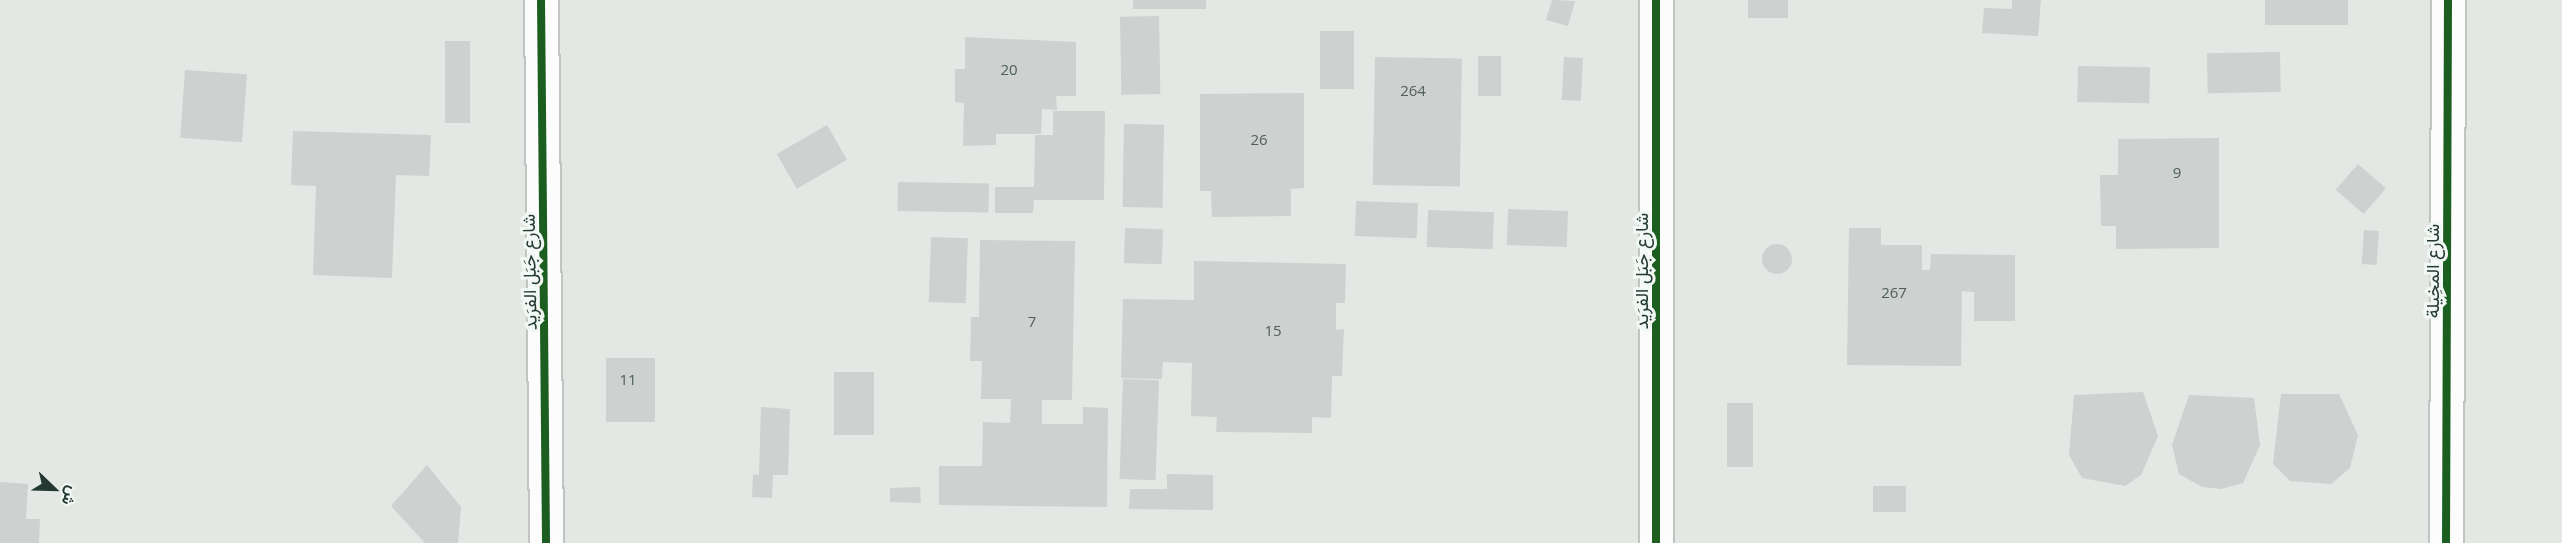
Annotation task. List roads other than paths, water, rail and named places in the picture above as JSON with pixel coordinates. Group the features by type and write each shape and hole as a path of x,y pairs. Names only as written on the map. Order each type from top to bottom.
{"street":[{"name":"شارع جَبَل الفرَيد","path":"541,0 546,543"},
{"name":"شارع جَبَل الفرَيد","path":"1656,0 1656,543"},
{"name":"شارع المخِيلة","path":"2446,543 2448,0"}]}
